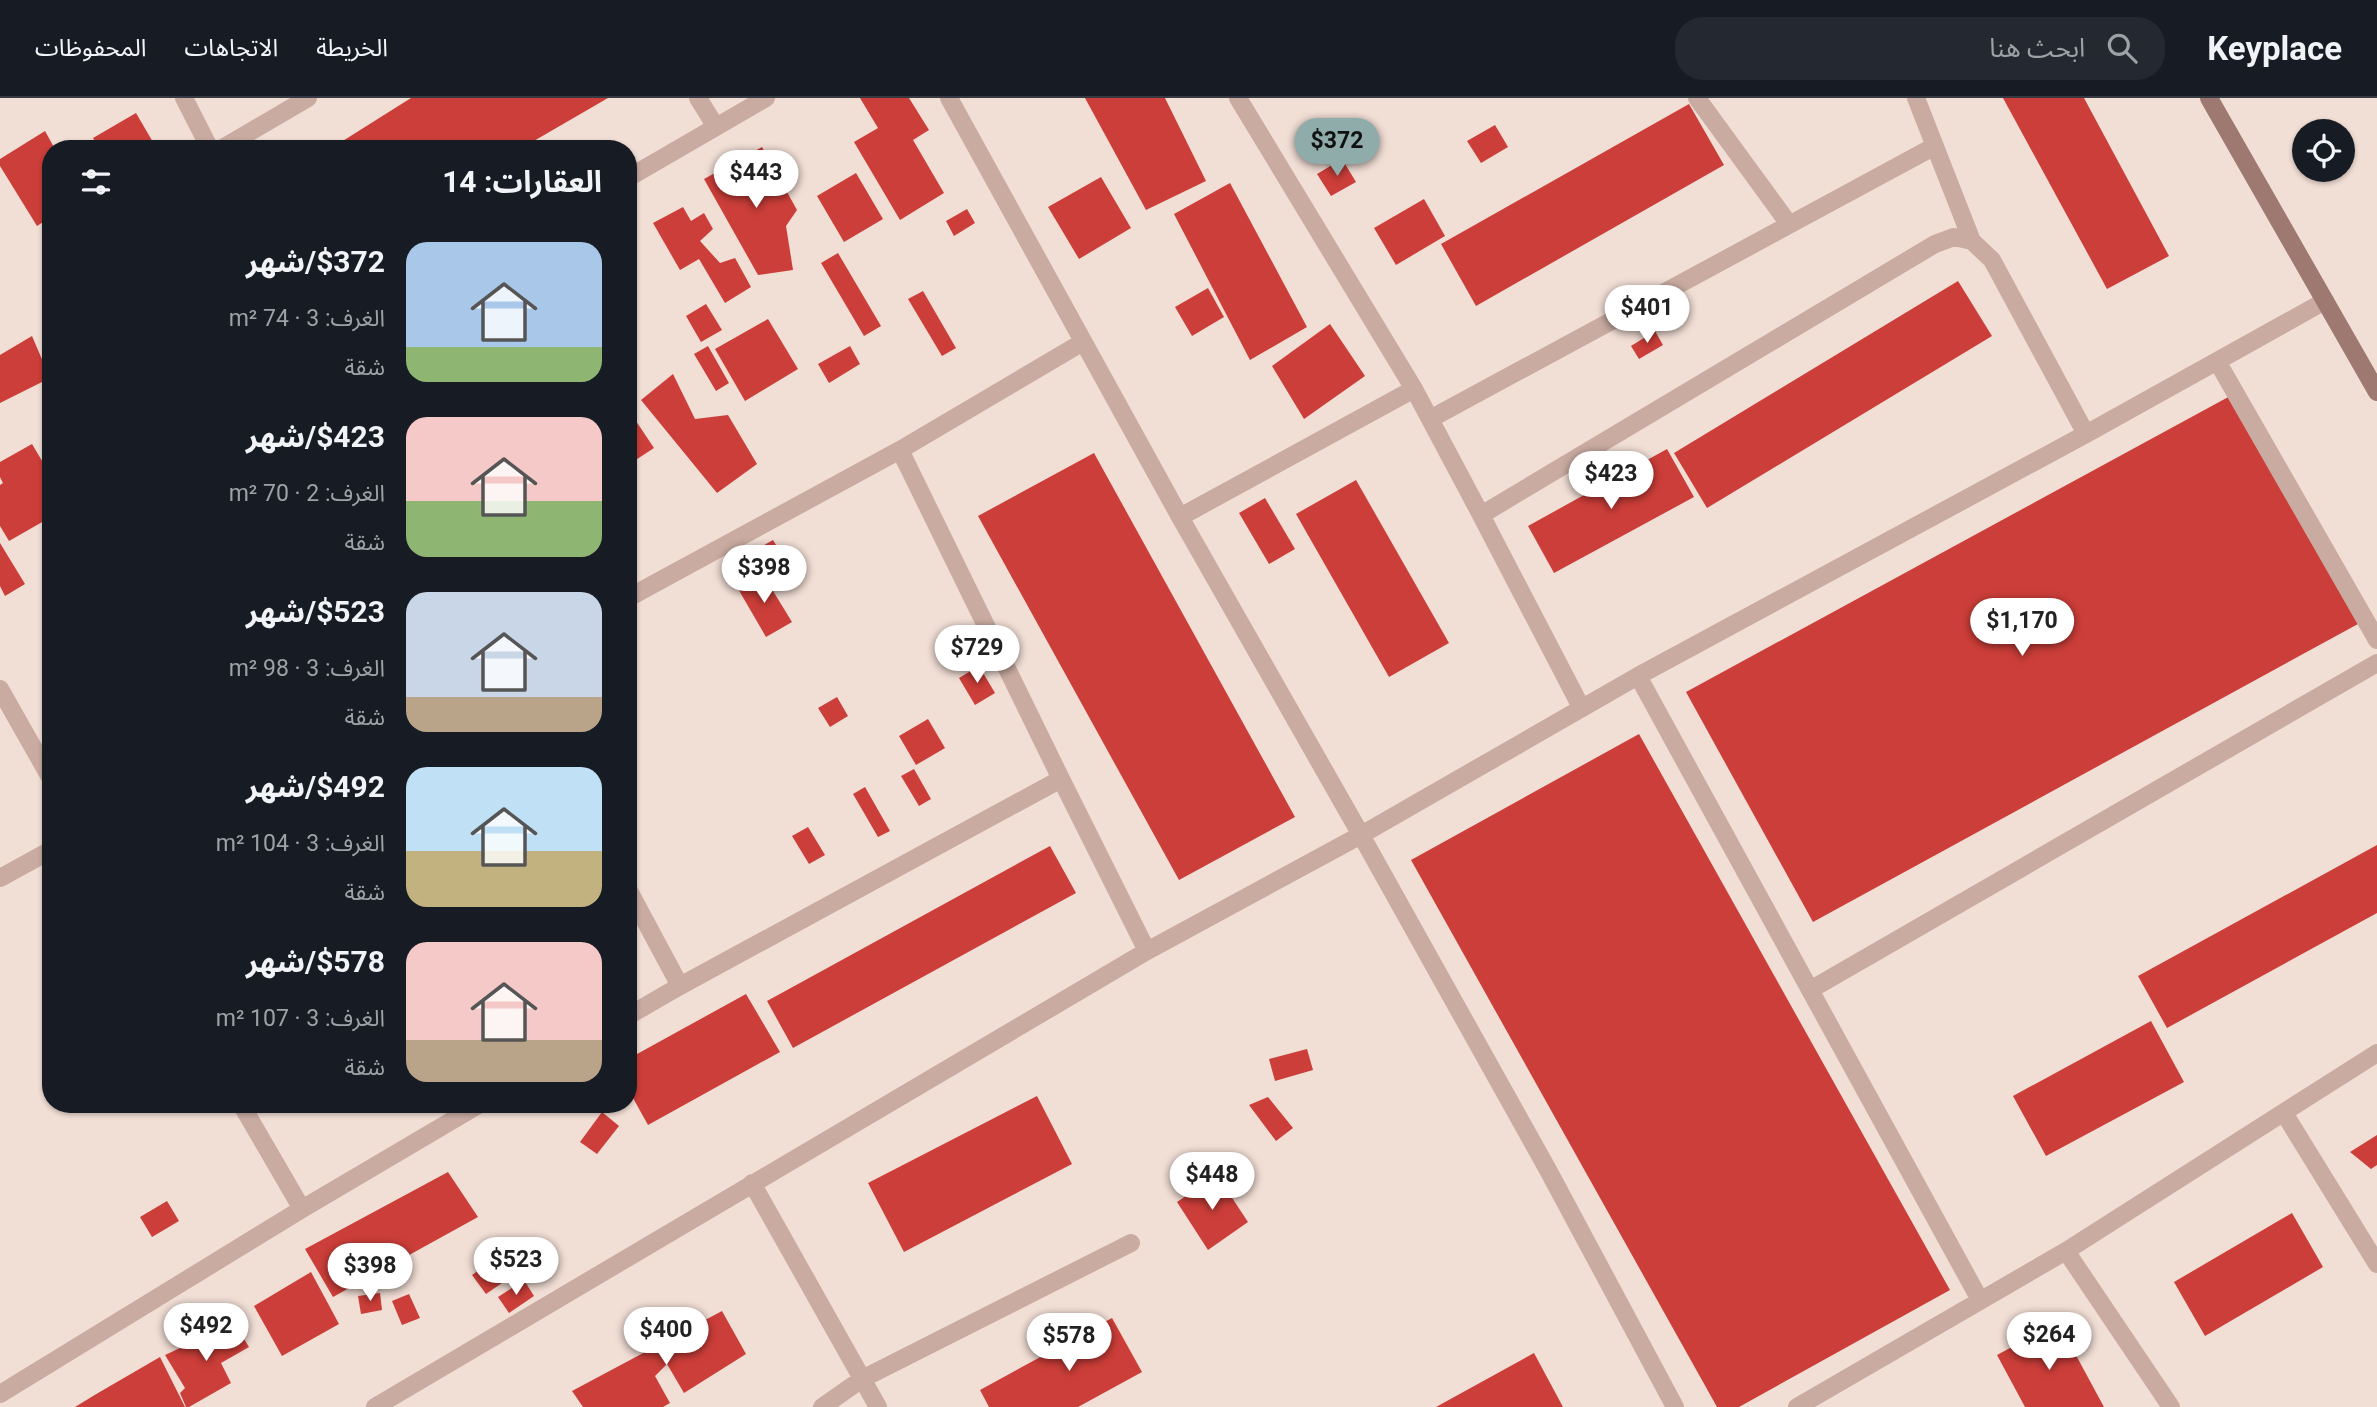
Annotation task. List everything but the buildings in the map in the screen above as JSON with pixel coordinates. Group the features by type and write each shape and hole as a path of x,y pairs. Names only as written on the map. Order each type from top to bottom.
{"main road":[{"path":"2208,98 2377,393"}],"street":[{"path":"184,98 206,140"},
{"path":"236,140 308,98"},
{"path":"698,98 716,127"},
{"path":"637,173 766,98"},
{"path":"949,98 1180,517 1362,835 1548,1170 1675,1407"},
{"path":"1238,98 1413,388 1581,707"},
{"path":"1697,98 1790,224"},
{"path":"1916,98 1972,241 1992,260 2085,434"},
{"path":"1430,419 1935,146"},
{"path":"1481,515 1935,244 1954,237 1972,241"},
{"path":"375,1407 1147,951 1362,835 1581,707 2325,301"},
{"path":"637,592 900,450 1083,342"},
{"path":"2217,361 2377,640"},
{"path":"1180,517 1413,388"},
{"path":"900,450 1147,951"},
{"path":"1810,990 2377,663"},
{"path":"1638,676 1980,1300"},
{"path":"0,689 42,763"},
{"path":"637,1011 1060,779"},
{"path":"0,878 42,855"},
{"path":"637,906 680,986"},
{"path":"1797,1407 2066,1251 2377,1054"},
{"path":"246,1113 302,1209"},
{"path":"0,1394 465,1113"},
{"path":"2284,1113 2377,1264"},
{"path":"752,1184 878,1407"},
{"path":"822,1407 862,1379 1131,1243"},
{"path":"2066,1251 2171,1407"}]}
